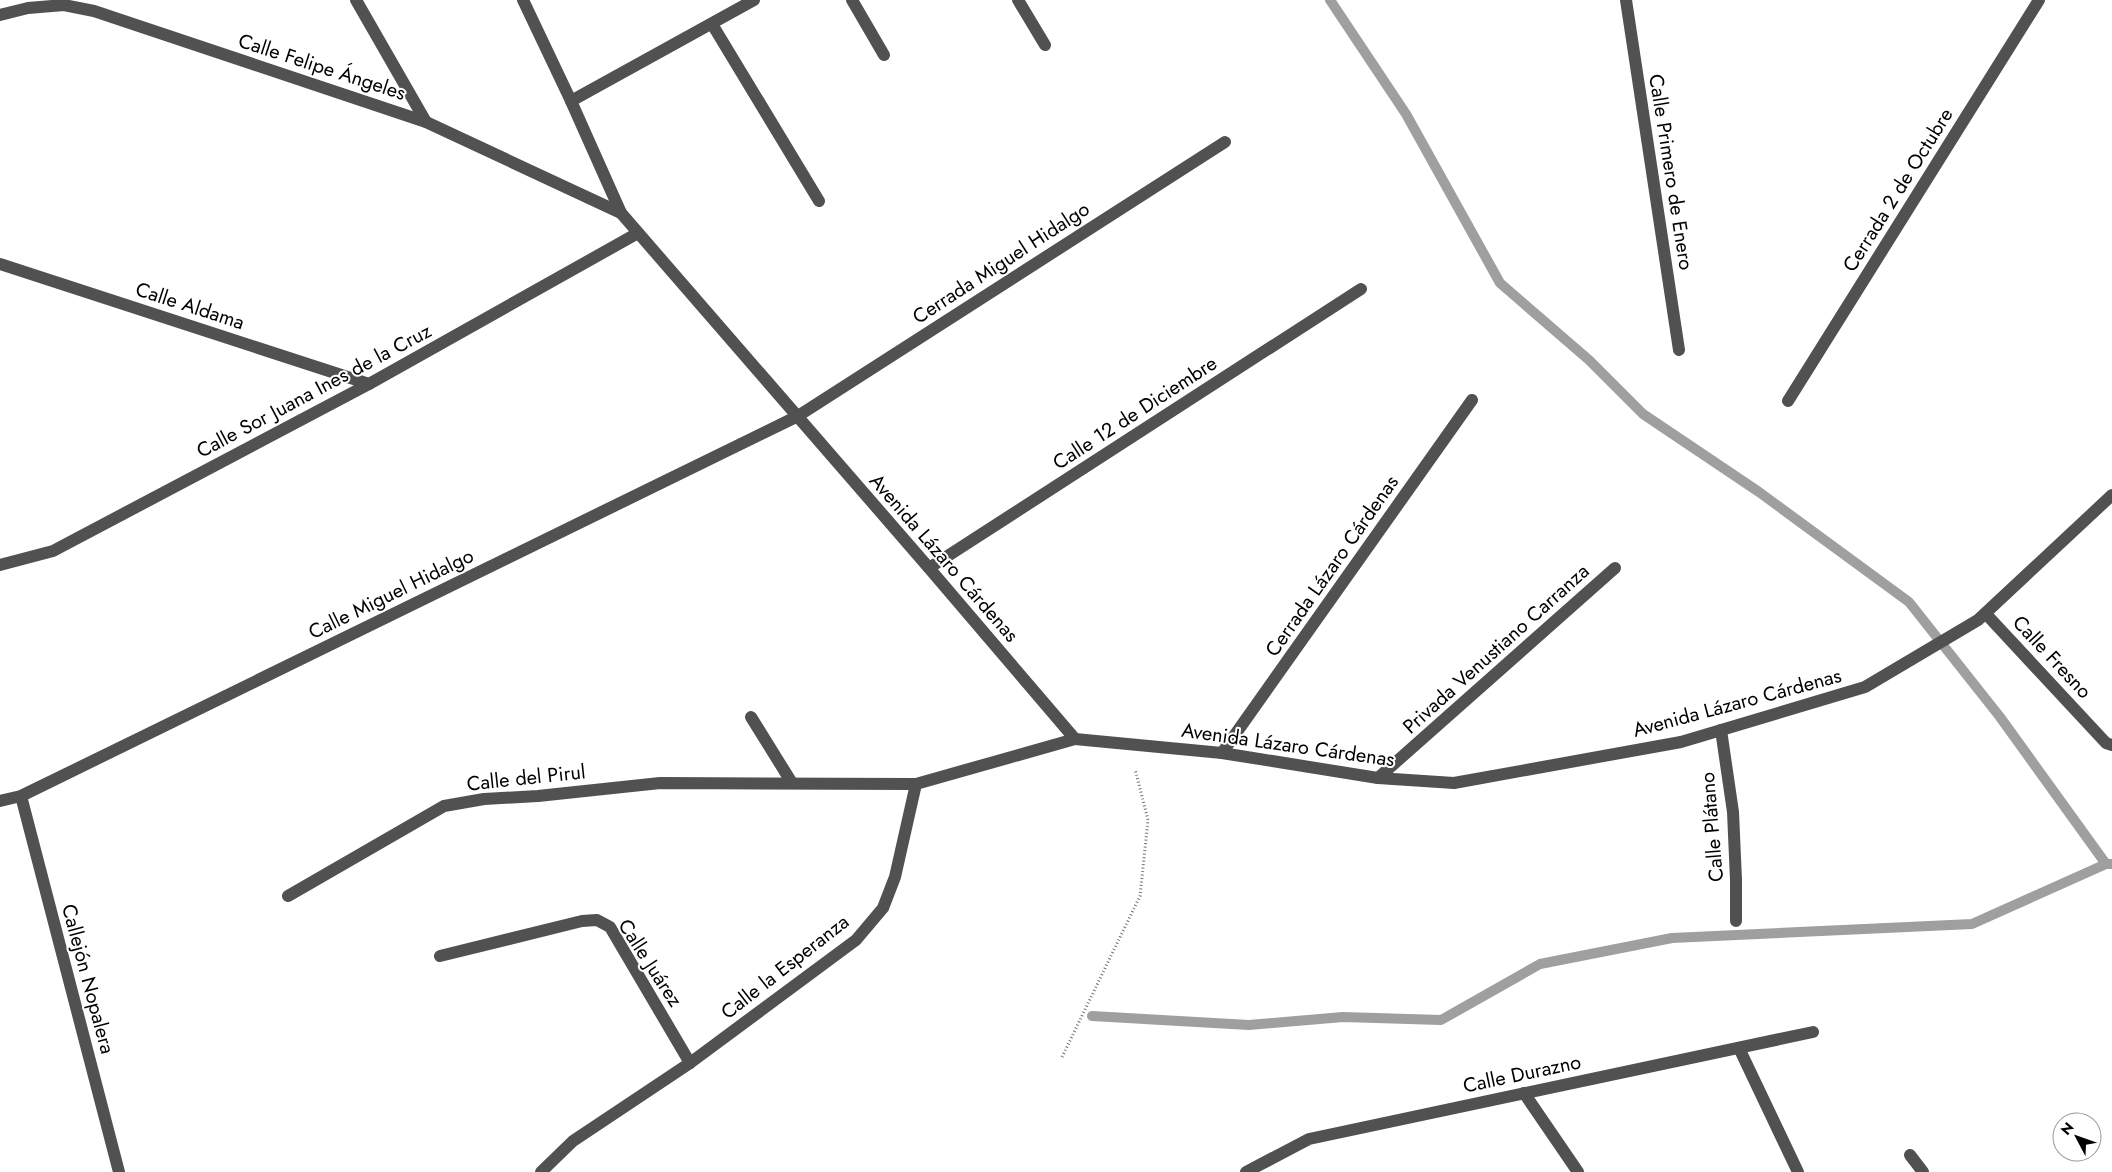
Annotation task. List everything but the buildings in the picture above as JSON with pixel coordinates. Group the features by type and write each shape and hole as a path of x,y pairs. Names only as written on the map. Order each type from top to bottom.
{"street":[{"path":"356,0 426,122"},
{"path":"523,0 571,101 620,213"},
{"path":"571,101 754,0"},
{"path":"852,0 884,55"},
{"path":"1018,0 1045,45"},
{"name":"Calle Primero de Enero","path":"1626,0 1679,350"},
{"name":"Cerrada 2 de Octubre","path":"1788,400 2039,0"},
{"name":"Calle Felipe Ángeles","path":"0,15 28,8 64,5 94,11 426,122 620,213"},
{"path":"712,24 819,201"},
{"name":"Cerrada Miguel Hidalgo","path":"798,416 1225,142"},
{"name":"Avenida Lázaro Cárdenas","path":"620,213 798,416 1075,740 1222,753 1378,778 1454,783 1681,742 1866,687 1982,617 2112,495"},
{"name":"Calle Sor Juana Ines de la Cruz","path":"0,565 53,551 369,384 638,233"},
{"name":"Calle Aldama","path":"0,264 369,384"},
{"name":"Calle 12 de Diciembre","path":"929,568 1361,289"},
{"name":"Cerrada Lázaro Cárdenas","path":"1222,753 1472,400"},
{"name":"Calle Miguel Hidalgo","path":"0,801 21,796 798,416"},
{"name":"Privada Venustiano Carranza","path":"1378,778 1615,568"},
{"name":"Calle Fresno","path":"1982,617 2106,743 2112,745"},
{"path":"751,717 792,783"},
{"name":"Calle Plátano","path":"1721,730 1733,812 1736,921"},
{"path":"916,784 1075,740"},
{"name":"Calle del Pirul","path":"288,896 444,806 484,799 538,796 660,782 916,784"},
{"name":"Calle la Esperanza","path":"541,1172 573,1141 690,1063 856,940 884,908 895,877 916,784"},
{"name":"Callejón Nopalera","path":"21,796 118,1172"},
{"name":"Calle Juárez","path":"440,956 582,921 596,920 610,927 690,1063"},
{"name":"Calle Durazno","path":"1246,1172 1309,1139 1813,1032"},
{"path":"1739,1048 1798,1172"},
{"path":"1524,1093 1578,1172"},
{"path":"1910,1155 1923,1172"}],"path":[{"path":"1062,1057 1140,896 1148,820 1129,744"}],"waterway":[{"path":"1330,0 1406,114 1500,283 1589,360 1643,414 1759,492 1909,602 2000,717 2106,864"},
{"path":"1092,1016 1249,1025 1343,1017 1441,1020 1540,964 1672,938 1972,924 2106,864 2112,864"}]}
